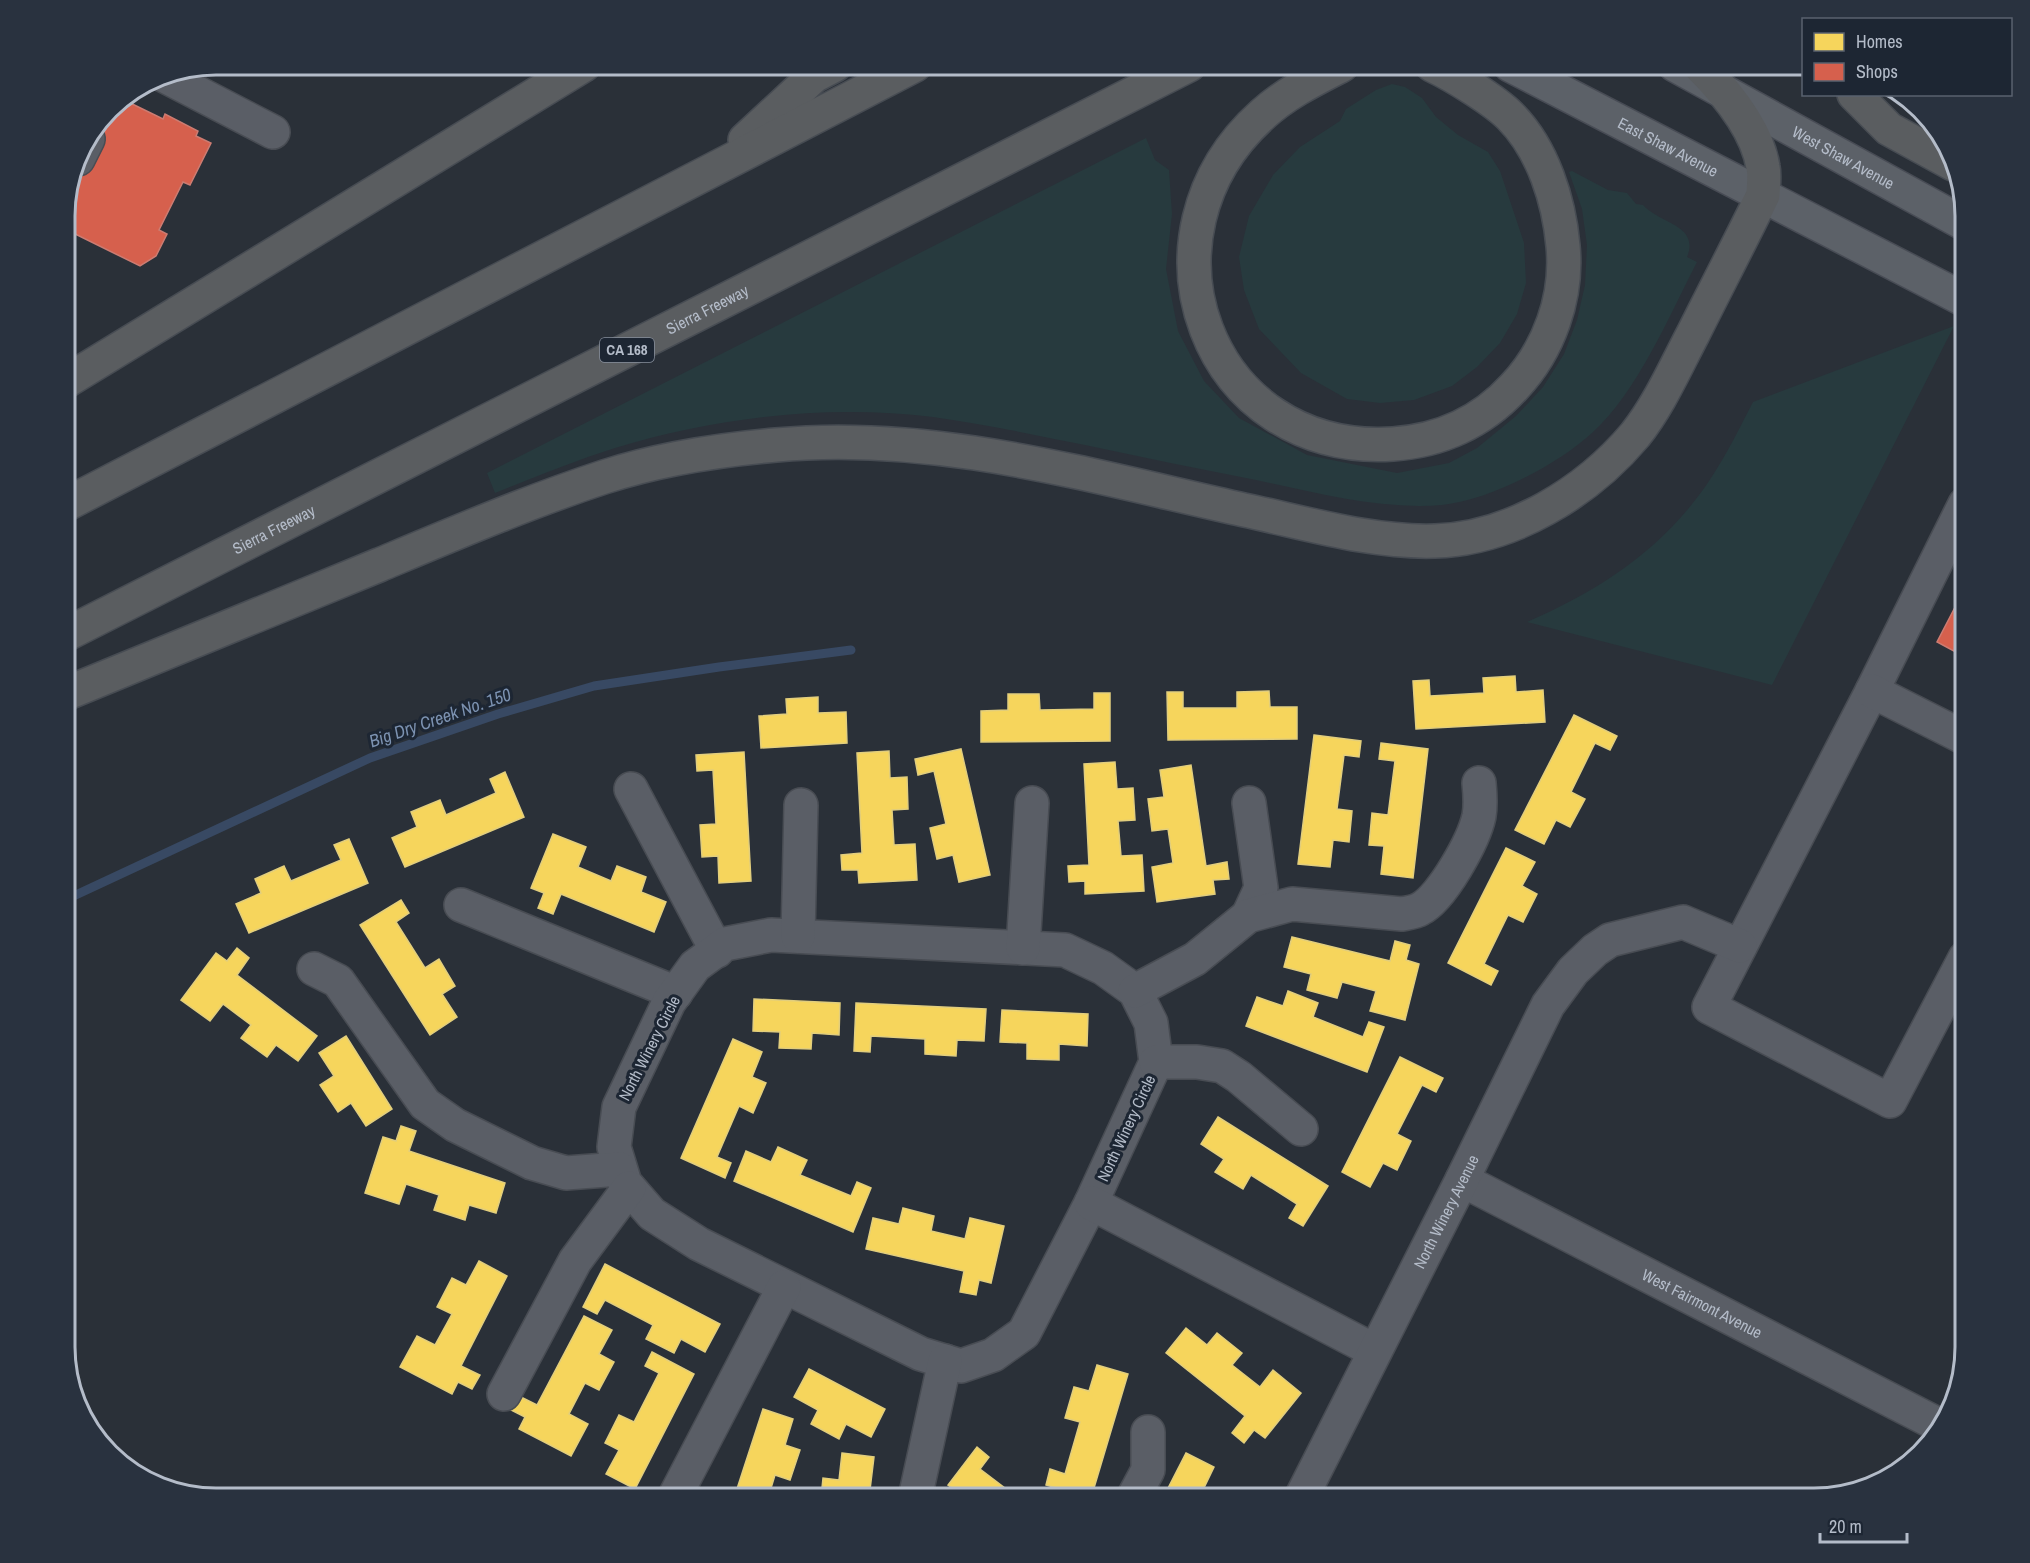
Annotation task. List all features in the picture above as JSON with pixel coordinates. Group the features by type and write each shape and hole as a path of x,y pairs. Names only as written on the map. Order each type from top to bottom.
{"highway":[{"path":"75,376 566,75"},
{"path":"715,168 816,75"},
{"path":"75,500 894,75"},
{"name":"Sierra Freeway","path":"75,630 1167,75"},
{"path":"1323,75 1263,114 1233,147 1217,173 1205,196 1196,227 1194,255 1197,302 1210,340 1221,359 1245,389 1268,410 1285,421 1322,436 1364,444 1407,443 1445,434 1462,427 1491,409 1522,378 1545,340 1553,322 1563,282 1562,232 1551,187 1534,147 1509,115 1449,75"},
{"path":"75,690 497,516 607,476 691,456 768,445 859,442 926,445 1052,468 1341,531 1380,537 1438,541 1480,535 1546,508 1582,485 1635,434 1671,377 1762,195 1763,167 1752,136 1723,90 1710,75"},
{"path":"1856,96 1888,129 1942,158"}],"main road":[{"name":"East Shaw Avenue","path":"1531,75 1955,295"},
{"path":"1695,75 1723,90"},
{"name":"West Shaw Avenue","path":"1723,90 1955,218"}],"street":[{"path":"175,81 273,132"},
{"path":"1955,524 1709,1007 1890,1101 1955,977"},
{"path":"1872,691 1955,733"},
{"path":"1135,991 1195,959 1248,916 1292,904 1402,914 1419,910 1431,902 1443,889 1474,830 1479,815 1479,783"},
{"path":"631,789 717,951"},
{"path":"1023,948 1032,803"},
{"path":"1248,916 1260,888 1249,803"},
{"path":"798,936 801,804"},
{"path":"461,905 676,993"},
{"name":"North Winery Avenue","path":"1314,1488 1376,1352 1556,992 1581,963 1610,940 1683,922 1740,946"},
{"name":"North Winery Circle","path":"771,935 1065,950 1103,968 1135,991 1151,1023 1156,1062 1091,1203 1024,1333 993,1355 961,1366 921,1354 699,1244 652,1214 625,1178 614,1147 619,1107 669,1002 695,966 717,951 725,944 771,935"},
{"path":"315,969 338,981 425,1104 455,1125 532,1162 566,1173 625,1178 575,1261 504,1394"},
{"path":"1156,1062 1197,1062 1222,1066 1239,1077 1301,1129"},
{"name":"West Fairmont Avenue","path":"1462,1180 1933,1422"},
{"path":"1091,1203 1376,1352"},
{"path":"679,1488 784,1287"},
{"path":"917,1488 945,1361"},
{"path":"1138,1488 1148,1470 1148,1432"}],"green space":[{"path":"1392,84 1405,87 1422,98 1436,117 1458,135 1488,152 1500,171 1524,243 1526,283 1517,314 1500,343 1477,367 1452,386 1414,400 1380,403 1347,399 1301,373 1259,329 1244,290 1239,257 1249,216 1273,175 1300,147 1340,121 1346,109 1376,90"},
{"path":"1146,138 1155,160 1169,170 1172,214 1166,269 1178,331 1204,381 1239,418 1307,455 1397,473 1449,463 1477,448 1516,416 1543,387 1564,354 1577,320 1585,285 1587,245 1582,209 1569,172 1572,171 1608,190 1627,193 1636,204 1643,205 1676,226 1688,238 1690,246 1687,257 1697,262 1651,353 1609,416 1577,445 1542,469 1501,488 1461,502 1419,506 1372,503 971,423 893,413 853,412 772,416 732,421 653,437 600,453 495,493 487,473"},
{"path":"1954,326 1772,685 1527,622 1606,581 1630,564 1674,525 1711,478 1753,402"}],"building: Homes":[{"path":"1515,676 1516,692 1543,690 1545,722 1416,729 1413,681 1429,680 1430,696 1484,693 1483,678"},
{"path":"1269,691 1270,707 1297,707 1297,739 1168,740 1167,692 1183,692 1183,708 1237,708 1237,692"},
{"path":"1094,693 1110,693 1110,741 981,742 981,711 1008,710 1008,694 1039,694 1040,710 1094,709"},
{"path":"818,697 818,713 846,712 847,743 761,748 759,716 787,714 786,699"},
{"path":"1574,715 1617,736 1610,750 1595,743 1571,792 1585,799 1570,827 1556,820 1544,844 1515,830"},
{"path":"1314,735 1361,741 1359,757 1344,755 1337,809 1352,811 1349,842 1333,840 1330,867 1298,864"},
{"path":"1381,743 1428,749 1413,878 1381,874 1384,846 1369,845 1372,813 1388,815 1395,761 1379,759"},
{"path":"961,749 990,875 959,882 953,855 937,859 930,828 946,824 934,771 918,775 915,759"},
{"path":"889,751 890,778 907,777 908,809 892,810 894,845 915,844 917,880 859,883 858,870 842,870 841,855 862,853 857,753"},
{"path":"744,752 751,881 719,883 718,856 702,857 700,825 716,824 713,770 697,771 696,755"},
{"path":"1115,762 1117,789 1133,788 1135,820 1118,821 1121,856 1142,855 1144,891 1085,894 1085,881 1069,882 1068,866 1089,865 1084,764"},
{"path":"1191,765 1206,866 1227,862 1229,879 1213,880 1215,894 1157,902 1152,867 1173,863 1168,829 1152,831 1148,799 1164,797 1160,770"},
{"path":"505,772 524,817 405,867 392,838 417,827 411,812 440,800 446,815 496,793 490,779"},
{"path":"553,834 586,847 578,867 611,881 617,866 646,877 641,892 666,902 654,932 561,894 553,914 538,908 544,893 531,888"},
{"path":"349,839 368,883 249,933 236,904 261,893 255,879 284,866 291,881 341,860 334,845"},
{"path":"1506,848 1535,862 1522,886 1537,894 1523,922 1508,915 1484,964 1498,971 1491,985 1448,963"},
{"path":"401,900 409,913 396,922 425,968 439,959 455,986 442,994 457,1017 430,1035 360,925"},
{"path":"1292,937 1390,961 1395,941 1410,945 1406,960 1419,964 1405,1020 1370,1011 1376,991 1342,982 1337,998 1307,990 1311,974 1284,967"},
{"path":"237,948 249,958 237,975 317,1036 298,1061 276,1045 267,1057 241,1038 251,1025 223,1004 210,1021 181,1000 216,953 227,961"},
{"path":"1288,991 1318,1003 1313,1017 1363,1037 1369,1022 1384,1027 1367,1072 1246,1026 1257,997 1283,1006"},
{"path":"754,999 840,1003 839,1035 812,1033 811,1049 779,1048 780,1032 753,1031"},
{"path":"856,1003 986,1009 984,1041 957,1040 956,1056 925,1054 925,1039 871,1036 870,1052 854,1051"},
{"path":"1002,1010 1088,1014 1087,1046 1059,1044 1059,1060 1027,1059 1027,1043 1000,1042"},
{"path":"346,1036 392,1109 366,1126 351,1103 338,1112 320,1085 334,1076 319,1053"},
{"path":"733,1039 762,1052 752,1077 766,1083 753,1113 739,1106 717,1157 731,1163 725,1178 681,1158"},
{"path":"1400,1057 1443,1078 1436,1092 1422,1085 1397,1134 1411,1141 1397,1170 1383,1163 1370,1187 1342,1172"},
{"path":"1218,1117 1328,1186 1303,1226 1289,1218 1297,1204 1251,1175 1243,1189 1215,1172 1224,1159 1201,1144"},
{"path":"401,1126 416,1131 409,1151 505,1183 496,1213 469,1205 465,1220 434,1210 439,1195 406,1184 399,1204 365,1193 383,1137 396,1141"},
{"path":"778,1147 807,1160 800,1175 851,1196 857,1182 871,1188 853,1232 734,1181 746,1151 771,1162"},
{"path":"903,1208 934,1216 931,1231 965,1239 970,1218 1004,1226 991,1283 979,1280 976,1295 960,1292 964,1271 866,1249 873,1218 899,1224"},
{"path":"479,1261 507,1276 461,1366 480,1375 472,1389 458,1382 452,1394 400,1367 417,1336 435,1345 452,1314 437,1307 452,1278 466,1285"},
{"path":"605,1264 720,1324 705,1352 681,1339 674,1353 646,1339 653,1325 605,1300 597,1314 583,1307"},
{"path":"584,1316 612,1330 599,1354 614,1362 599,1390 585,1383 569,1414 588,1424 571,1456 519,1429 525,1417 511,1410 519,1396 537,1405"},
{"path":"1186,1328 1207,1345 1217,1333 1242,1353 1232,1365 1260,1387 1273,1370 1301,1393 1265,1438 1254,1430 1244,1443 1232,1433 1245,1416 1166,1353"},
{"path":"652,1352 694,1374 636,1488 633,1488 606,1474 619,1450 605,1443 619,1415 634,1422 659,1373 645,1366"},
{"path":"1097,1365 1128,1374 1094,1488 1056,1488 1046,1485 1050,1469 1065,1474 1080,1422 1065,1418 1074,1387 1089,1391"},
{"path":"809,1369 885,1409 871,1437 846,1424 839,1439 811,1424 818,1410 794,1397"},
{"path":"763,1409 793,1419 785,1445 800,1450 790,1480 775,1475 771,1488 737,1488"},
{"path":"977,1447 989,1457 980,1469 1005,1488 952,1488 948,1485"},
{"path":"842,1453 874,1457 870,1488 822,1488 823,1478 839,1480"},
{"path":"1186,1453 1214,1467 1204,1488 1168,1488"}],"building: Shops":[{"path":"131,103 163,119 165,114 198,131 196,136 211,143 190,185 183,182 159,230 167,234 156,256 140,266 75,234 75,207 82,175 103,132 116,116"},
{"path":"1955,607 1955,652 1937,642"}],"waterway":[{"name":"Big Dry Creek No. 150","path":"75,895 370,758 498,714 594,686 851,650"}]}
